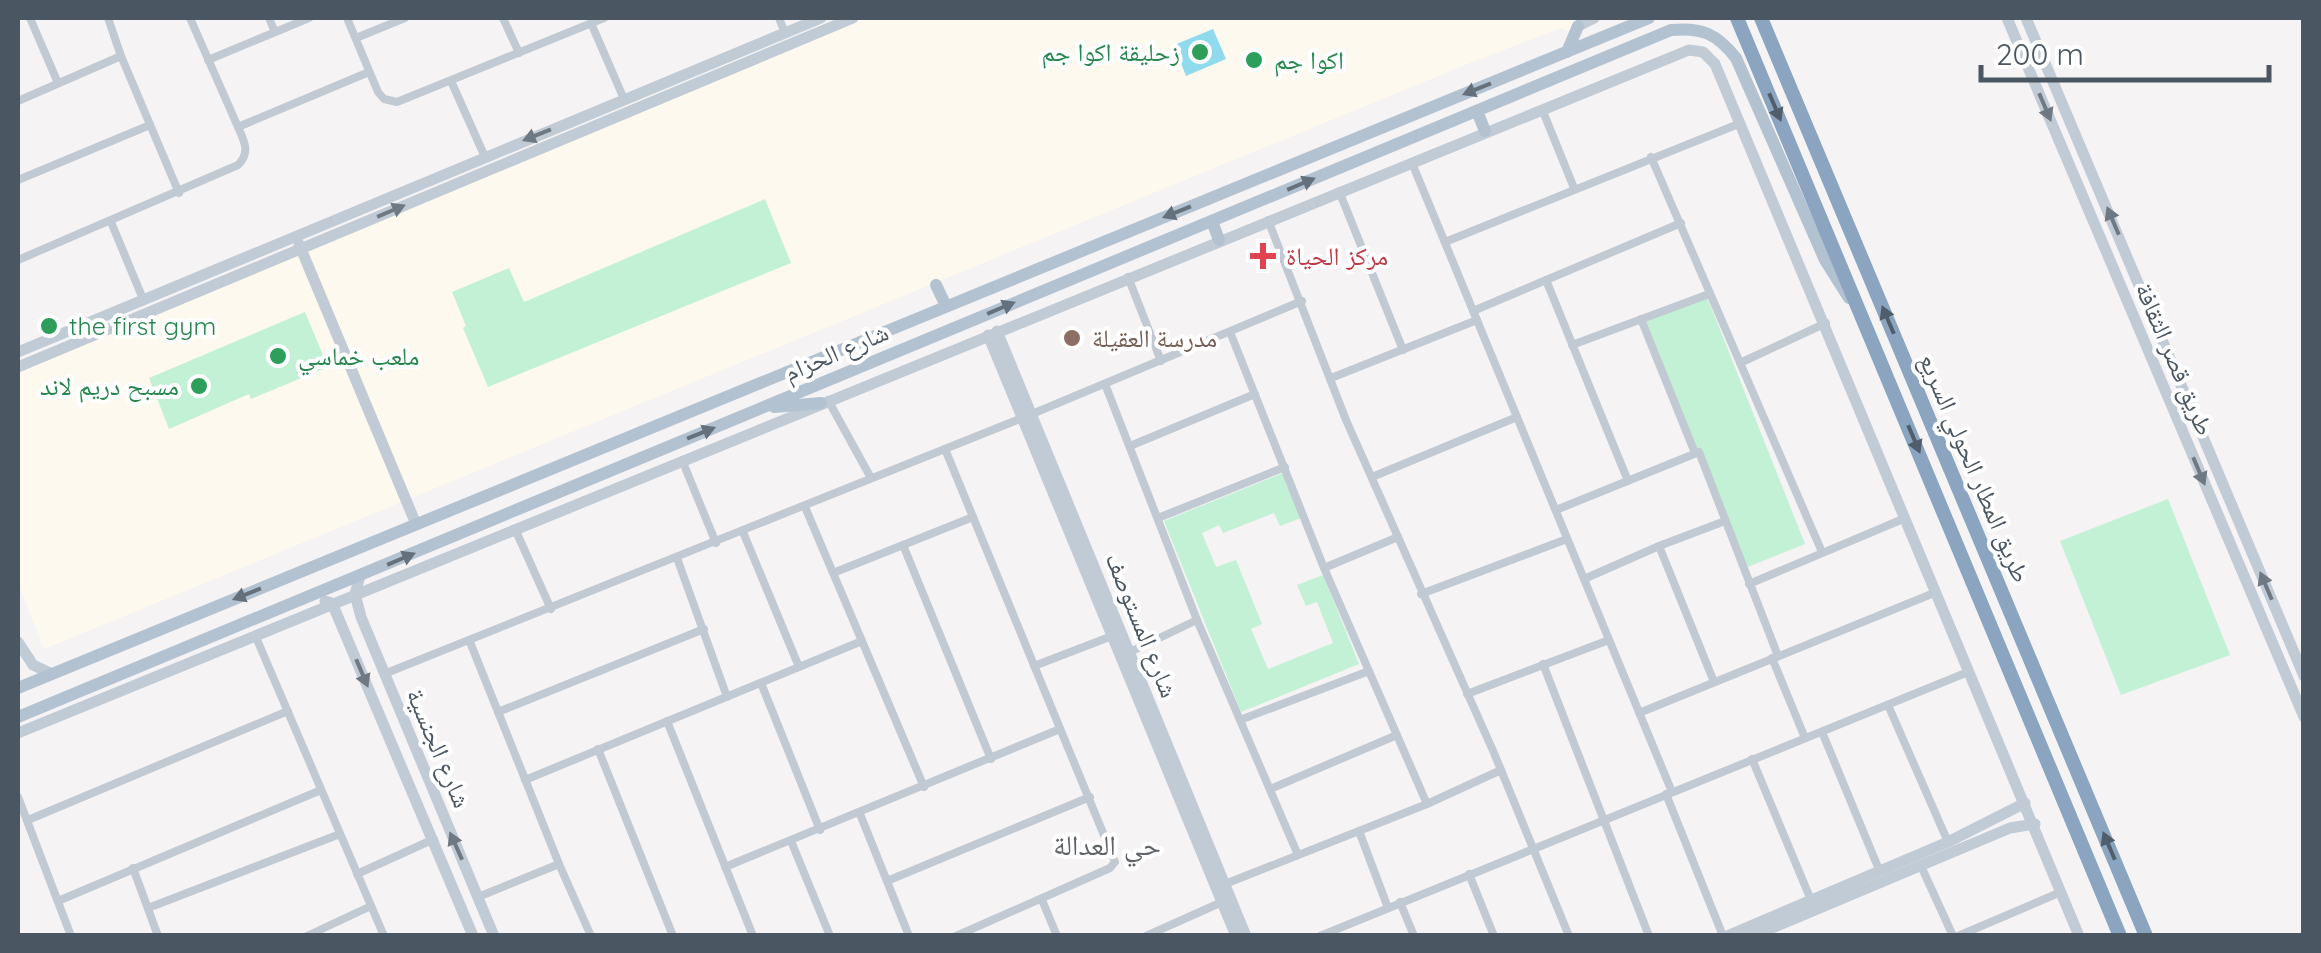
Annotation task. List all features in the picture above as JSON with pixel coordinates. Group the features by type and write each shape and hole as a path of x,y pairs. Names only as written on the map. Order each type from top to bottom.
{"highway":[{"name":"طريق المطار الحولي السريع","path":"1737,18 2120,936"},
{"name":"طريق المطار الحولي السريع","path":"1761,18 2146,936"},
{"path":"2050,769 2063,772 2074,762"},
{"path":"2064,801 2074,790 2086,792"}],"main road":[{"name":"شارع الحزام","path":"18,688 1649,18"},
{"path":"1568,52 1578,26"},
{"name":"شارع الحزام","path":"18,718 252,629 312,597 557,492 1671,30 1692,28 1712,34 1736,58 1824,260 1866,325"},
{"path":"1477,111 1484,131"},
{"path":"1212,221 1218,240"},
{"path":"1104,242 1099,246 1098,256 1112,262"},
{"path":"1064,258 1074,259 1078,264 1078,274 1073,278"},
{"path":"936,285 946,306"},
{"path":"761,408 824,402"},
{"path":"585,455 580,461 582,472 596,476"},
{"path":"544,471 556,472 560,478 557,492"}],"street":[{"path":"30,18 58,84"},
{"path":"108,18 179,193"},
{"path":"18,260 179,193 243,160 246,147 190,18"},
{"path":"269,18 274,32"},
{"path":"208,60 309,18"},
{"path":"347,18 380,96 392,102 604,18"},
{"path":"356,38 405,18"},
{"path":"504,18 519,53"},
{"path":"779,18 784,32"},
{"path":"18,352 624,99 693,78 784,32 821,18"},
{"path":"18,367 693,78 853,18"},
{"path":"1578,26 1594,18"},
{"name":"طريق قصر الثقافة","path":"2007,18 2304,718"},
{"name":"طريق قصر الثقافة","path":"2026,18 2304,676"},
{"path":"592,23 624,99"},
{"path":"18,732 252,629 332,603 1689,50 1703,52 1716,64 2079,936"},
{"path":"18,101 121,56"},
{"path":"238,127 369,72"},
{"path":"451,81 485,156"},
{"path":"1542,108 1574,188"},
{"path":"1445,242 1741,123"},
{"path":"18,180 150,124"},
{"path":"1651,157 1822,552"},
{"path":"1412,161 1640,713 1725,936 1880,872 1921,866 2010,828 2035,824"},
{"path":"1339,190 1402,350"},
{"path":"1268,220 1372,477 1569,936"},
{"path":"111,222 142,300"},
{"path":"1331,378 1402,350 1546,280 1681,223"},
{"path":"295,235 416,524"},
{"path":"2119,284 2130,285 2136,274"},
{"path":"1128,277 1161,360"},
{"path":"1546,280 1628,481"},
{"path":"1572,345 1709,294"},
{"path":"384,674 716,543 1302,301"},
{"path":"2136,324 2144,314 2153,316"},
{"path":"1641,319 1695,453"},
{"path":"1740,363 1826,322"},
{"path":"1230,332 1324,568 1427,804"},
{"name":"شارع المستوصف","path":"993,333 1091,572 1130,652 1236,936"},
{"path":"1106,384 1198,620 1298,855"},
{"path":"1130,446 1255,394"},
{"path":"824,402 871,478"},
{"path":"1372,477 1517,418"},
{"path":"945,449 1115,862 1110,868 1042,900 956,936"},
{"path":"1556,510 1699,452 1805,738"},
{"path":"682,460 716,543"},
{"path":"1158,518 1285,467"},
{"path":"804,507 924,787"},
{"path":"833,573 972,516"},
{"path":"1749,584 1903,519"},
{"path":"1584,579 1725,521"},
{"path":"515,528 551,609"},
{"path":"743,532 799,667"},
{"path":"1324,568 1398,536"},
{"path":"1422,594 1567,539"},
{"path":"903,545 991,760"},
{"path":"1659,546 1714,682"},
{"path":"677,558 727,697"},
{"name":"شارع المستوصف","path":"1091,572 1112,636 1246,936"},
{"path":"354,594 360,576"},
{"path":"1640,713 1934,593"},
{"name":"شارع الجنسية","path":"354,594 494,936"},
{"path":"312,597 332,603"},
{"name":"شارع الجنسية","path":"332,603 472,936"},
{"path":"1130,652 1198,620"},
{"path":"252,629 384,936"},
{"path":"498,712 704,629"},
{"path":"1034,666 1112,636"},
{"path":"1467,694 1609,640"},
{"path":"18,642 33,665 52,674"},
{"path":"470,642 558,864 591,936"},
{"path":"525,780 862,642"},
{"path":"1543,664 1648,936"},
{"path":"1240,720 1369,671"},
{"path":"1320,936 1968,672"},
{"path":"760,683 820,830"},
{"path":"1888,705 1948,842"},
{"path":"28,820 288,711"},
{"path":"666,722 753,935"},
{"path":"726,868 1060,729"},
{"path":"1822,732 1880,872"},
{"path":"1270,789 1397,735"},
{"path":"598,750 673,936"},
{"path":"1752,759 1810,900"},
{"path":"1225,884 1427,804 1500,770"},
{"path":"58,900 321,790"},
{"path":"18,797 72,936"},
{"path":"887,881 1090,798"},
{"path":"1752,936 1776,931 2026,803"},
{"path":"860,814 909,936"},
{"path":"2003,816 2010,820 2010,828"},
{"path":"1359,831 1388,908"},
{"path":"148,908 340,834"},
{"path":"357,874 434,839"},
{"path":"791,841 830,936"},
{"path":"478,897 558,864"},
{"path":"1921,866 1956,936 1982,931 2061,892"},
{"path":"133,868 158,936"},
{"path":"1470,874 1494,936"},
{"path":"1042,900 1057,936"},
{"path":"1146,936 1222,902"},
{"path":"1400,902 1414,936"},
{"path":"307,936 371,906"}],"shaded area":[{"path":"861,18 1603,18 1575,34 1561,28 1470,63 44,649 18,583 18,368"}],"green space":[{"path":"765,199 791,263 488,387 452,292 509,268 524,302"},
{"path":"1707,297 1805,544 1745,568 1646,321"},
{"path":"305,312 328,367 251,399 249,394 169,429 149,378"},
{"path":"1283,473 1301,518 1280,526 1274,513 1223,533 1219,525 1202,533 1216,567 1236,560 1262,624 1251,629 1268,669 1333,643 1317,602 1306,606 1297,585 1323,575 1359,664 1241,712 1164,521"},
{"path":"2168,499 2230,655 2121,695 2060,541"}],"water":[{"name":"زحليقة اكوا جم","path":"1213,29 1226,59 1186,76 1174,45"}],"place":[{"name":"زحليقة اكوا جم","path":"1200,52"},
{"name":"اكوا جم","path":"1254,60"},
{"name":"مركز الحياة","path":"1263,256"},
{"name":"the first gym","path":"49,326"},
{"name":"مدرسة العقيلة","path":"1072,338"},
{"name":"ملعب خماسي","path":"278,356"},
{"name":"مسبح دريم لاند","path":"199,386"}],"district":[{"name":"حي العدالة","path":"1107,845"}]}
